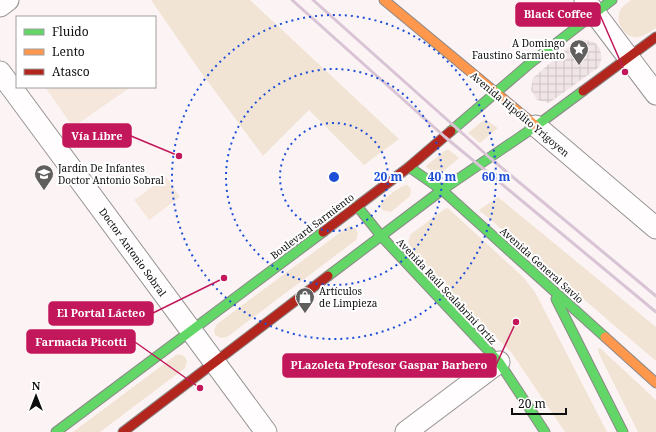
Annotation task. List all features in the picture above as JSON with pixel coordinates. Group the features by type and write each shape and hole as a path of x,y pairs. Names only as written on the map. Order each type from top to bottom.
{"main road":[{"name":"Avenida Hipólito Yrigoyen","path":"384,0 536,126"},
{"name":"Boulevard Sarmiento","path":"56,432 409,167 528,65 590,6 612,0"},
{"path":"123,432 442,190 536,126 656,37"},
{"name":"Avenida General Savio","path":"409,167 442,190 656,383"},
{"name":"Avenida Raúl Scalabrini Ortiz","path":"358,206 382,237 499,362 545,432"},
{"path":"549,286 623,432"}],"street":[{"path":"0,6 8,0"},
{"path":"590,6 656,94"},
{"name":"Doctor Antonio Sobral","path":"0,72 266,432"},
{"name":"Avenida Hipólito Yrigoyen","path":"536,126 656,228"},
{"path":"406,432 499,362"}],"shaded area":[{"path":"151,0 250,0 399,139 364,165 309,110 263,156 200,71"},
{"path":"631,0 656,0 656,28 639,37 630,36 627,34 623,31 619,23 619,14 621,9"},
{"path":"581,39 594,42 599,47 602,57 599,67 549,103 537,100 531,90 533,78 574,42"},
{"path":"46,88 130,88 73,127"},
{"path":"485,119 498,128 480,143 468,133"},
{"path":"446,150 449,150 459,158 438,176 426,167"},
{"path":"166,177 180,197 149,220 134,200"},
{"path":"407,185 411,189 410,196 391,212 382,210 381,204 388,196"},
{"path":"498,197 656,327 656,361 479,210"},
{"path":"446,208 449,209 523,277 535,292 607,432 565,432 511,352 414,255 408,242 411,234"},
{"path":"349,226 356,229 358,234 356,240 227,337 221,338 215,335 214,330 217,324"},
{"path":"600,348 656,400 656,432 638,432 599,354 598,349"},
{"path":"176,355 182,355 186,358 187,362 185,368 100,432 73,432"}],"railway":[{"path":"292,0 445,137 656,312"},
{"path":"313,0 490,158 656,296"}],"traffic: fast":[{"path":"451,131 528,65 612,0"},
{"path":"328,276 442,190 536,126 583,91"},
{"path":"409,167 442,190 605,337"},
{"path":"357,206 382,237 499,362 545,432"},
{"path":"56,432 323,232"},
{"path":"556,299 623,432"}],"traffic: slow":[{"path":"384,0 536,126"},
{"path":"605,337 656,383"}],"traffic: jam":[{"path":"583,91 656,37"},
{"path":"323,232 409,167 451,131"},
{"path":"123,432 328,276"}],"place":[{"name":"A Domingo Faustino Sarmiento","path":"579,66"},
{"name":"Black Coffee","path":"625,72"},
{"name":"Vía Libre","path":"179,156"},
{"name":"Jardín De Infantes Doctor Antonio Sobral","path":"44,191"},
{"name":"El Portal Lácteo","path":"224,278"},
{"name":"Artículos de Limpieza","path":"305,314"},
{"name":"PLazoleta Profesor Gaspar Barbero","path":"516,322"},
{"name":"Farmacia Picotti","path":"200,388"}]}
